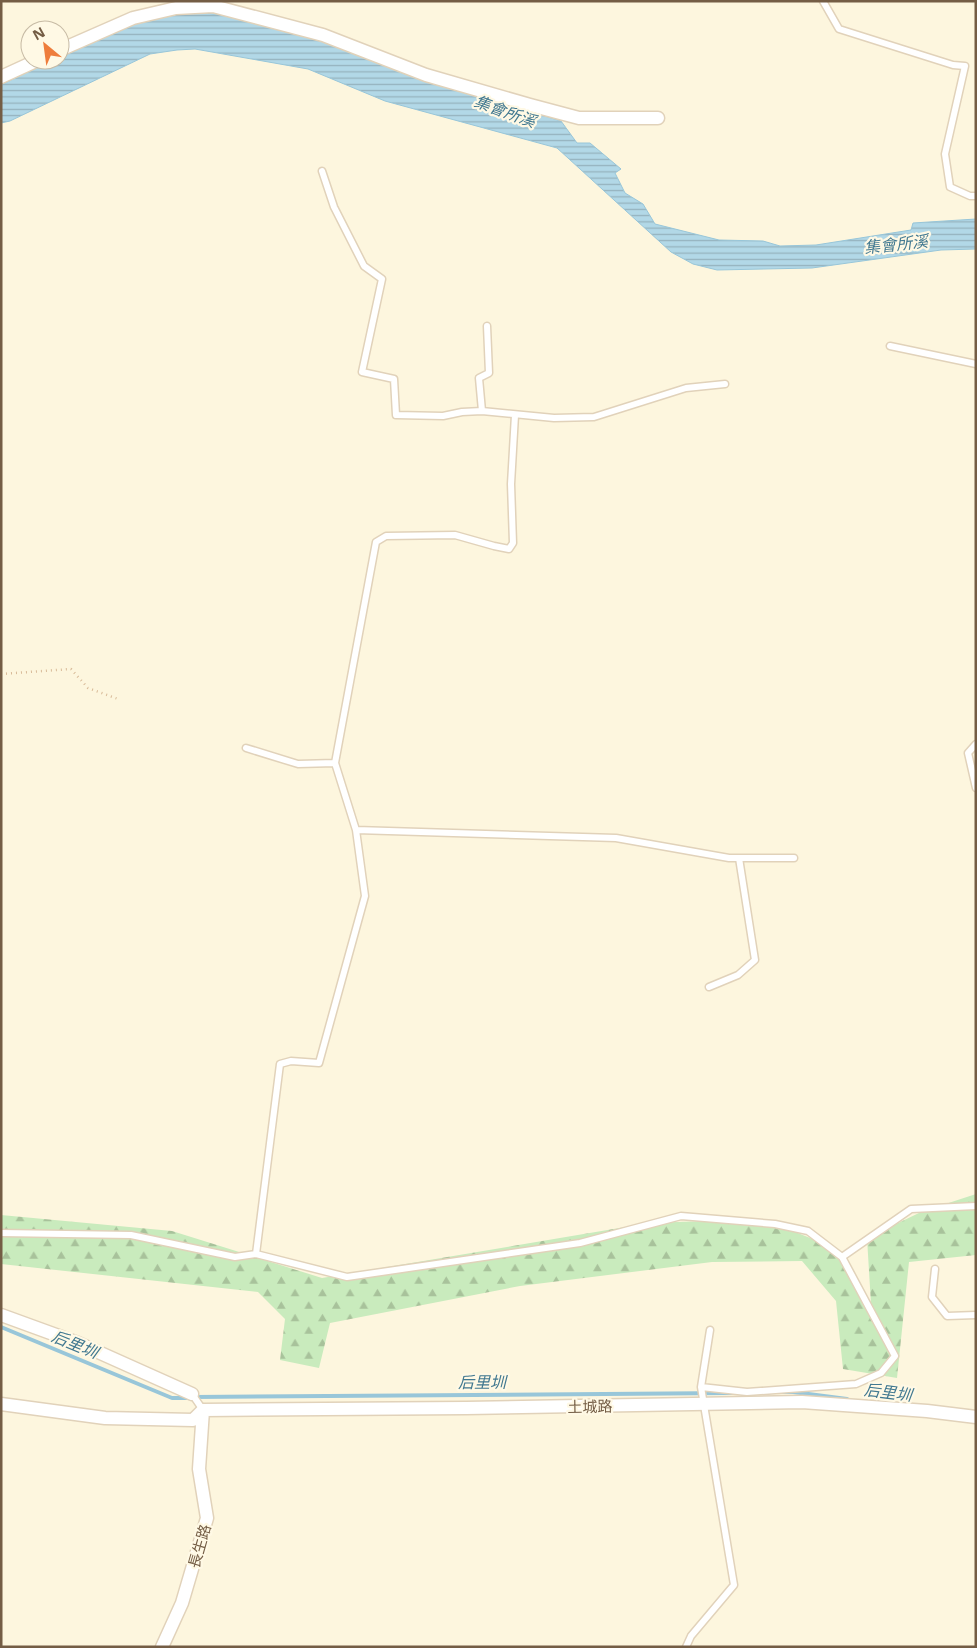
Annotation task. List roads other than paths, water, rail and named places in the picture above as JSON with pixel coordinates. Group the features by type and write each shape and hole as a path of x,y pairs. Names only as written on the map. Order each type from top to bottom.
{"street":[{"path":"70,46 133,18 176,8 213,6 323,36 426,75 530,106 578,118 658,118"},
{"path":"1,77 20,68"},
{"path":"1,1315 78,1344 198,1402 193,1420 105,1418 1,1404"},
{"name":"土城路","path":"198,1402 466,1408 802,1402 927,1411 976,1417"},
{"name":"長生路","path":"162,1647 182,1603 207,1518 199,1469 198,1402"}],"lane":[{"path":"824,1 839,29 953,65 965,66 944,154 950,187 970,196 976,196"},
{"path":"322,171 334,207 364,266 382,279 362,372 394,379 396,415 442,416 482,411 554,418 594,418 686,388 725,384"},
{"path":"482,411 479,378 489,372 487,326"},
{"path":"890,346 976,364"},
{"path":"256,1254 280,1064 291,1061 320,1063 365,896 356,830 335,763 376,542 386,536 455,535 509,549 513,543 511,484 515,415"},
{"path":"976,744 968,753 976,788"},
{"path":"246,748 298,764 335,763"},
{"path":"356,830 616,838 729,858 794,858"},
{"path":"710,987 738,975 755,960 739,858"},
{"path":"842,1257 911,1209 976,1206"},
{"path":"1,1233 131,1235 234,1256 256,1254 347,1277 580,1243 681,1216 775,1224 808,1231 842,1257 895,1356 882,1373 856,1384 747,1392 701,1387"},
{"path":"936,1268 932,1297 947,1316 976,1315"},
{"path":"686,1647 691,1636 734,1585 701,1387 710,1330"}],"water":[{"name":"集會所溪","path":"189,11 247,18 347,45 402,73 561,121 577,143 590,143 621,169 615,173 625,193 643,204 655,224 719,240 763,241 780,246 816,245 911,230 913,223 976,219 976,249 941,250 812,268 717,270 693,264 671,252 557,148 385,101 308,69 195,49 150,54 10,121 1,123 1,85 31,70 70,70 70,51 117,26"}],"waterway":[{"name":"后里圳","path":"1,1327 172,1398 187,1398"},
{"name":"后里圳","path":"779,1392 847,1399"},
{"name":"后里圳","path":"194,1397 732,1393"}]}
